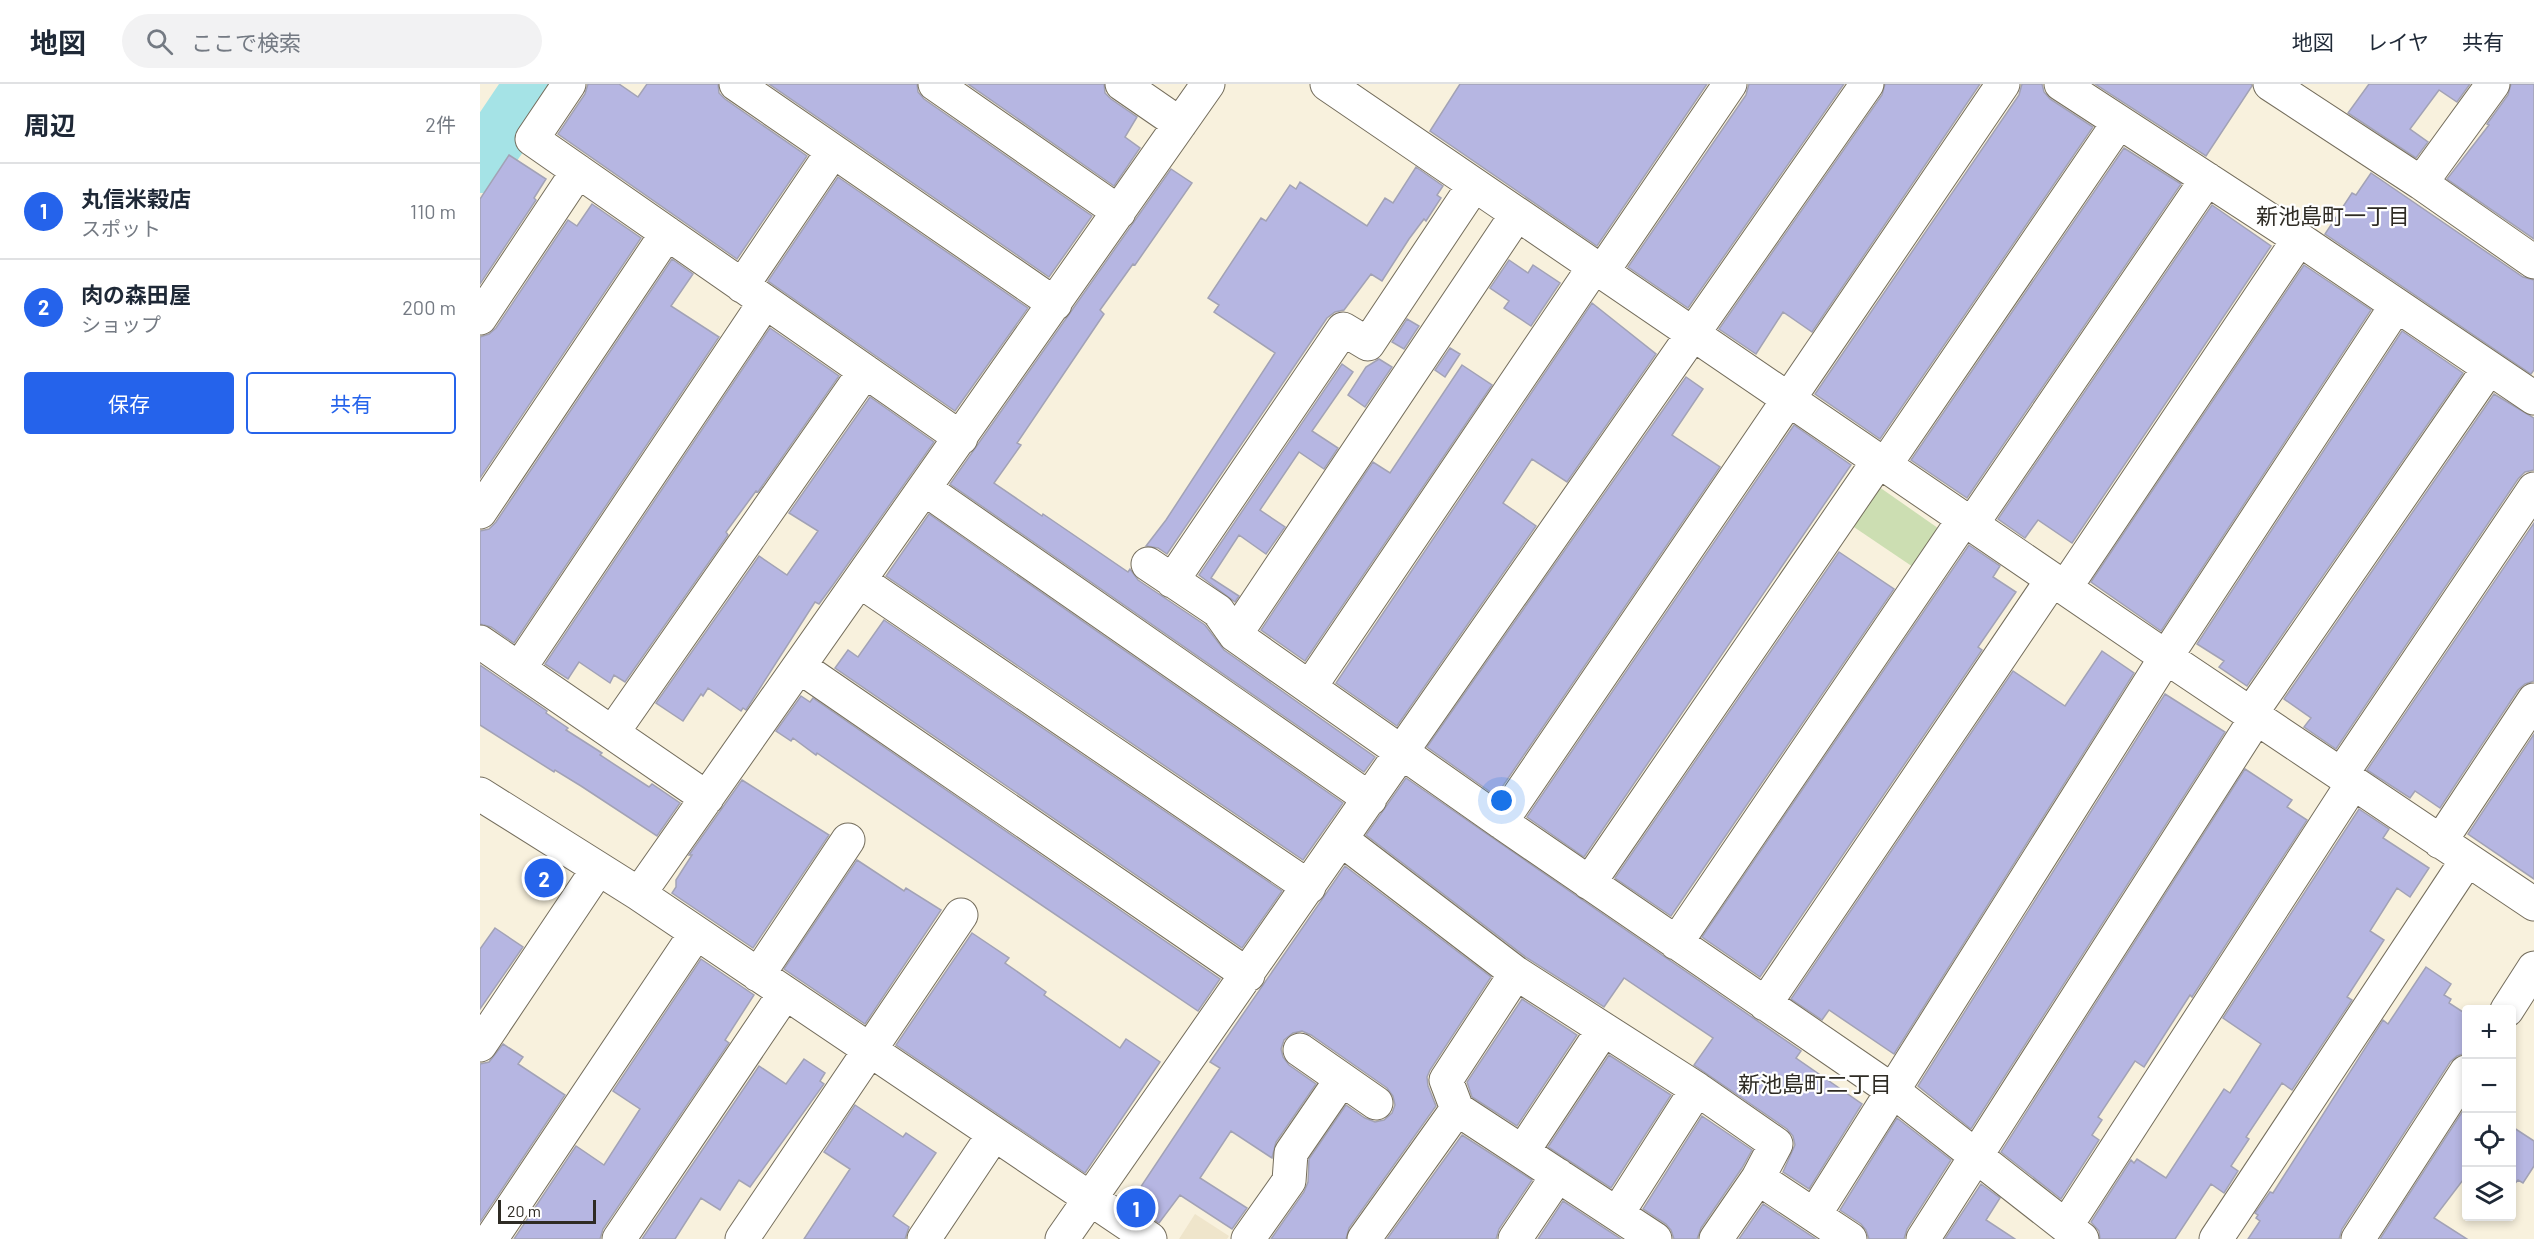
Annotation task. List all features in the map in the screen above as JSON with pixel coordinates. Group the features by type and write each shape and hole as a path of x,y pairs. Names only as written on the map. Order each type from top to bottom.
{"street":[{"path":"569,84 532,139 961,438"},
{"path":"736,84 1055,304"},
{"path":"936,84 1119,212"},
{"path":"1122,84 1180,124"},
{"path":"639,894 1208,84"},
{"path":"1310,687 1598,269 1730,84"},
{"path":"1062,1239 1867,84"},
{"path":"1501,822 1791,399 2003,84"},
{"path":"2061,84 2299,239 2534,398"},
{"path":"2421,183 2493,84"},
{"path":"1333,86 1474,185 1791,399 2166,657 2534,904"},
{"path":"2290,90 2534,262"},
{"path":"1589,883 2119,122"},
{"path":"519,669 754,294 833,151"},
{"path":"480,318 578,171"},
{"path":"1676,943 2207,179"},
{"path":"1474,185 1368,344 1343,329 1160,573 1218,611 1236,635 1402,753 1893,1091 2074,1232 2347,779 2534,489"},
{"path":"1236,635 1517,214"},
{"path":"480,512 667,233"},
{"path":"1765,1004 2299,239"},
{"path":"1815,1214 2166,657 2396,306"},
{"path":"1923,1239 2253,716 2489,368"},
{"path":"614,732 865,371"},
{"path":"925,489 1370,799"},
{"path":"860,581 1309,887"},
{"path":"480,642 707,798"},
{"path":"800,667 1248,975"},
{"path":"2440,842 2534,700"},
{"path":"480,794 639,894 1091,1199 1143,1237"},
{"path":"758,975 848,840"},
{"path":"1342,840 1516,973 1697,1089 1776,1144 1758,1178 1716,1239"},
{"path":"2216,1239 2468,860"},
{"path":"480,1045 598,869"},
{"path":"742,1239 961,915"},
{"path":"491,1239 696,933"},
{"path":"2510,1005 2534,968"},
{"path":"1516,973 1446,1080 1457,1109 1655,1239"},
{"path":"619,1239 786,993"},
{"path":"1523,1151 1603,1030"},
{"path":"1300,1050 1376,1102"},
{"path":"2358,1239 2462,1078"},
{"path":"1248,1239 1289,1181 1291,1153 1341,1080"},
{"path":"1617,1214 1697,1089"},
{"path":"1364,1239 1457,1109"},
{"path":"924,1239 994,1134"},
{"path":"1515,1239 1558,1175"},
{"path":"1758,1178 1850,1239"}],"shaded area":[{"path":"1195,1214 1229,1236 1227,1239 1179,1239"}],"green space":[{"path":"1872,482 1945,533 1919,571 1845,521"}],"building":[{"path":"588,84 619,84 638,97 647,84 718,84 719,93 725,99 807,156 737,259 558,134 585,94"},
{"path":"769,84 917,84 918,92 924,99 1092,216 1049,277"},
{"path":"968,84 1104,84 1105,93 1111,99 1137,117 1125,137 1140,148 1114,186"},
{"path":"1460,84 1707,84 1597,246 1430,131"},
{"path":"1749,84 1844,84 1688,308 1628,267 1746,95"},
{"path":"1885,84 1980,84 1812,332 1783,312 1756,354 1719,329 1882,95"},
{"path":"2022,84 2042,84 2044,92 2050,99 2093,127 1880,439 1815,394 2019,95"},
{"path":"2095,84 2251,84 2252,86 2206,156"},
{"path":"2369,84 2470,84 2457,102 2439,90 2410,129 2428,142 2416,158 2348,113"},
{"path":"2511,84 2534,84 2534,239 2447,179 2489,125 2487,124 2508,95"},
{"path":"2124,148 2181,184 1967,498 1911,460"},
{"path":"509,155 546,179 534,198 536,200 480,284 480,199"},
{"path":"1416,167 1443,186 1437,195 1441,198 1426,221 1424,219 1409,239 1382,281 1371,274 1344,310 1335,312 1327,318 1167,554 1158,548 1146,546 1166,520 1275,353 1214,312 1219,305 1208,298 1261,218 1266,221 1290,185 1296,189 1300,182 1367,226 1385,198 1393,203"},
{"path":"1171,169 1192,183 1135,265 1133,264 1100,310 1104,314 1017,443 1021,445 994,483 1128,572 1130,569 1138,580 1205,625 1224,650 1375,757 1364,772 950,484"},
{"path":"2371,173 2523,277 2534,280 2534,370 2531,374 2325,234 2352,193 2356,195"},
{"path":"838,177 1028,308 955,411 768,281"},
{"path":"592,204 641,238 480,478 480,337 496,328 568,220 577,226"},
{"path":"2212,205 2271,246 2072,543 2038,520 2025,538 1998,519"},
{"path":"672,259 693,274 671,306 719,337 514,643 491,627 480,624 480,531 489,529 496,522"},
{"path":"1509,260 1528,273 1533,265 1560,283 1531,326 1504,308 1509,301 1490,288"},
{"path":"2304,265 2371,310 2161,631 2091,582"},
{"path":"1592,303 1656,354 1567,482 1532,459 1503,503 1536,526 1397,726 1336,683"},
{"path":"1407,319 1419,326 1404,349 1392,342"},
{"path":"770,328 839,376 758,492 756,491 726,532 728,535 625,682 614,675 610,683 579,662 568,679 545,664"},
{"path":"2402,331 2463,373 2247,686 2219,667 2224,661 2197,644"},
{"path":"1450,348 1460,354 1445,377 1435,370"},
{"path":"1379,359 1392,367 1365,407 1348,395 1366,367"},
{"path":"1342,364 1353,372 1312,431 1338,448 1324,469 1299,452 1260,510 1285,527 1266,554 1239,535 1211,578 1239,596 1235,602 1199,575"},
{"path":"1462,365 1492,385 1305,661 1261,630 1373,462 1390,473"},
{"path":"1686,377 1703,389 1672,435 1720,467 1496,796 1427,747"},
{"path":"2494,394 2534,418 2534,470 2525,472 2518,479 2336,749 2304,727 2311,718 2284,699"},
{"path":"870,397 934,442 819,604 815,602 746,710 743,708 741,711 708,688 703,696 701,694 683,721 656,703 759,556 787,575 818,531 789,513"},
{"path":"1794,425 1851,465 1584,857 1527,817"},
{"path":"929,514 1343,803 1303,860 886,576"},
{"path":"2534,523 2534,681 2518,690 2440,808 2415,791 2410,798 2367,770"},
{"path":"1969,545 2000,566 1993,577 2016,592 1978,647 1982,650 1760,977 1702,937"},
{"path":"1839,552 1894,589 1671,916 1615,878"},
{"path":"884,620 1282,891 1242,948 835,668 848,650 858,657"},
{"path":"2102,651 2134,673 1894,1054 1829,1010 1822,1020 1791,999 2013,671 2065,706"},
{"path":"480,665 547,711 546,713 568,728 566,730 602,753 600,755 649,787 652,784 680,803 657,836 581,786 555,770 554,772 480,725"},
{"path":"2165,694 2225,732 1971,1129 1918,1086"},
{"path":"801,696 810,702 813,698 1220,979 1198,1011 817,753 816,755 793,738 791,741 776,731"},
{"path":"2534,734 2534,879 2468,834"},
{"path":"2245,769 2292,800 2287,807 2307,820 2144,1067 2135,1061 2098,1117 2102,1120 2092,1135 2099,1140 2061,1199 2001,1152"},
{"path":"1406,778 1801,1051 1796,1058 1862,1104 1809,1189 1783,1172 1795,1145 1793,1136 1787,1129 1694,1065 1713,1038 1624,978 1604,1007 1527,958 1366,835"},
{"path":"742,780 829,835 753,948 672,893 676,887 676,880 692,855 689,855"},
{"path":"2359,809 2389,829 2383,838 2429,868 2410,897 2397,888 2370,931 2384,940 2347,997 2352,1000 2292,1090 2282,1083 2246,1137 2249,1139 2231,1166 2238,1171 2224,1193 2211,1184 2175,1239 2100,1239 2099,1231 2091,1222 2131,1160 2134,1163 2137,1159 2166,1178 2224,1089 2230,1093 2261,1044 2223,1018"},
{"path":"857,860 904,891 906,888 941,910 865,1024 784,969"},
{"path":"1345,866 1491,977 1427,1077 1436,1106 1349,1228 1346,1239 1271,1239 1304,1192 1308,1182 1309,1159 1346,1105 1375,1122 1384,1120 1392,1113 1395,1105 1393,1096 1387,1088 1311,1035 1302,1031 1293,1033 1284,1040 1281,1049 1283,1057 1289,1065 1316,1084 1276,1142 1272,1158 1231,1131 1200,1178 1247,1208 1232,1229 1180,1195 1159,1223 1130,1203 1220,1068 1210,1062"},
{"path":"495,928 523,947 480,1009 480,949"},
{"path":"972,933 1009,958 1005,963 1046,992 1044,995 1120,1048 1126,1039 1160,1062 1085,1173 896,1045"},
{"path":"701,959 754,995 725,1040 729,1043 603,1229 600,1239 514,1239 576,1146 604,1165 640,1109 613,1091"},
{"path":"2426,967 2451,984 2444,995 2451,999 2449,1003 2462,1011 2462,1054 2450,1062 2342,1229 2339,1239 2248,1239 2260,1221 2256,1218 2258,1215 2255,1213 2270,1192 2273,1193 2383,1020 2388,1024"},
{"path":"1522,999 1577,1035 1517,1126 1472,1097 1467,1082"},
{"path":"503,1044 523,1057 518,1064 565,1095 480,1222 480,1064 489,1062"},
{"path":"1609,1055 1671,1095 1611,1188 1548,1147"},
{"path":"804,1059 825,1073 820,1081 824,1084 750,1187 739,1180 720,1210 701,1198 675,1239 642,1239 759,1066 786,1084"},
{"path":"855,1105 903,1137 906,1133 936,1153 893,1216 909,1227 905,1239 804,1239 850,1169 824,1152"},
{"path":"2462,1112 2462,1181 2434,1218 2467,1239 2380,1239"},
{"path":"1702,1116 1752,1150 1701,1228 1697,1239 1674,1239 1666,1224 1643,1209"},
{"path":"1897,1118 1951,1160 1907,1229 1904,1239 1869,1239 1861,1224 1840,1210"},
{"path":"2516,1129 2534,1141 2534,1166 2523,1183 2518,1180 2516,1182"},
{"path":"1462,1135 1532,1180 1499,1229 1496,1239 1387,1239"},
{"path":"1981,1184 2000,1198 1986,1220 2015,1239 1945,1239"},
{"path":"1563,1201 1621,1239 1538,1239"},
{"path":"1763,1204 1816,1239 1739,1239"}],"waterway":[{"path":"480,164 534,84"}],"place":[{"name":"肉の森田屋","path":"544,878"},
{"name":"丸信米穀店","path":"1136,1208"}],"district":[{"name":"新池島町一丁目","path":"2333,216"},
{"name":"新池島町二丁目","path":"1815,1084"}]}
